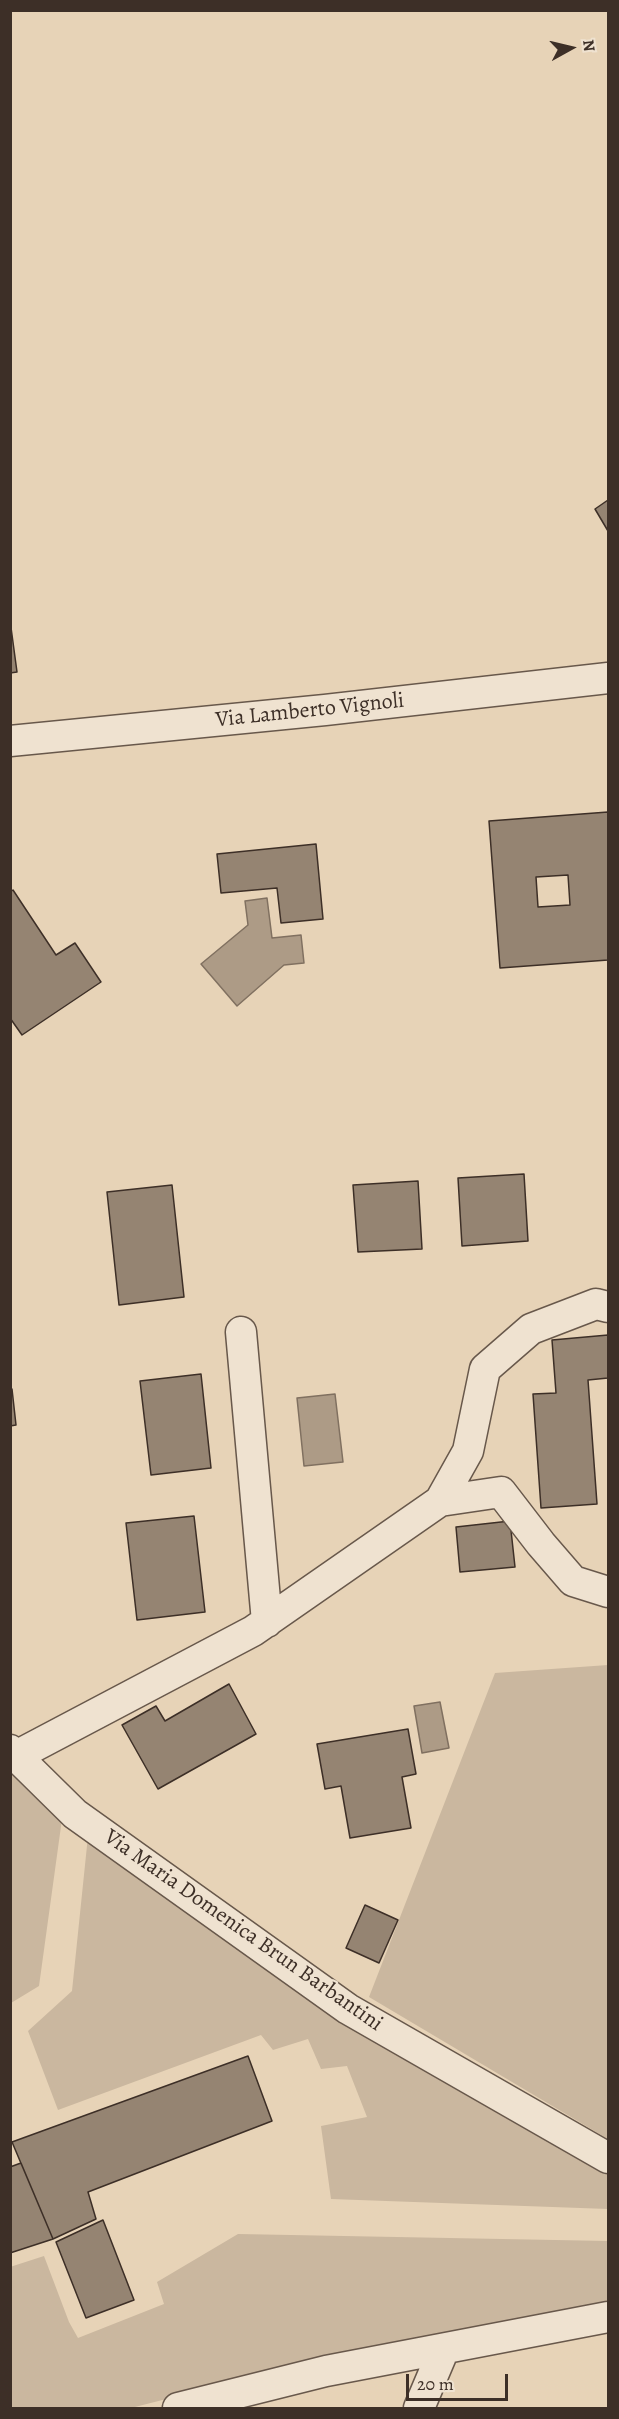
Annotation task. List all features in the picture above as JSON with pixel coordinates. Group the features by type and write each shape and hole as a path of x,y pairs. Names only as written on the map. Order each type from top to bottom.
{"street":[{"name":"Via Lamberto Vignoli","path":"10,741 337,709 609,678"},
{"name":"Via Maria Domenica Brun Barbantini","path":"609,1307 596,1304 531,1329 485,1369 468,1451 440,1501 253,1631 14,1753 75,1814 348,2009 609,2158"},
{"path":"241,1332 267,1622"},
{"name":"Via Maria Domenica Brun Barbantini","path":"440,1501 501,1492 540,1544 573,1581 609,1592"},
{"path":"178,2409 326,2371 609,2317"},
{"path":"419,2409 444,2349"}],"shaded area":[{"path":"267,898 272,938 301,935 304,963 284,965 237,1006 201,964 248,925 245,901"},
{"path":"335,1394 343,1462 304,1466 297,1398"},
{"path":"608,1665 608,2139 369,1997 495,1673"},
{"path":"440,1702 449,1748 422,1753 414,1706"},
{"path":"10,1771 62,1819 39,1986 11,2003"},
{"path":"88,1836 608,2175 608,2209 331,2199 321,2126 367,2117 347,2066 321,2069 308,2039 273,2050 261,2035 58,2110 28,2031 72,1991"},
{"path":"238,2234 608,2241 608,2304 186,2394 131,2408 11,2408 10,2267 44,2256 69,2322 78,2338 164,2304 157,2282"}],"building":[{"path":"608,500 608,531 595,509"},
{"path":"10,620 17,672 10,673"},
{"path":"608,812 608,960 500,968 489,821","holes":["568,875 570,905 538,907 536,877"]},
{"path":"316,844 323,919 281,923 277,888 221,893 217,854"},
{"path":"13,890 56,955 75,943 101,982 22,1035 10,1018 10,892"},
{"path":"524,1174 528,1241 462,1246 458,1178"},
{"path":"418,1181 422,1249 358,1252 353,1185"},
{"path":"172,1185 184,1297 119,1305 107,1192"},
{"path":"608,1335 608,1378 588,1380 597,1504 541,1508 533,1394 556,1393 552,1340"},
{"path":"201,1374 211,1468 151,1475 140,1381"},
{"path":"10,1389 12,1389 16,1425 10,1426"},
{"path":"194,1516 205,1612 137,1620 126,1523"},
{"path":"510,1521 515,1567 460,1572 456,1527"},
{"path":"229,1684 256,1734 158,1789 122,1725 156,1706 165,1721"},
{"path":"408,1729 416,1774 402,1777 411,1828 350,1838 341,1786 325,1789 317,1744"},
{"path":"365,1905 398,1920 379,1963 346,1948"},
{"path":"248,2056 272,2121 88,2192 96,2219 53,2239 12,2142"},
{"path":"21,2163 53,2239 10,2253 10,2167"},
{"path":"103,2220 134,2300 86,2318 56,2242"}]}
